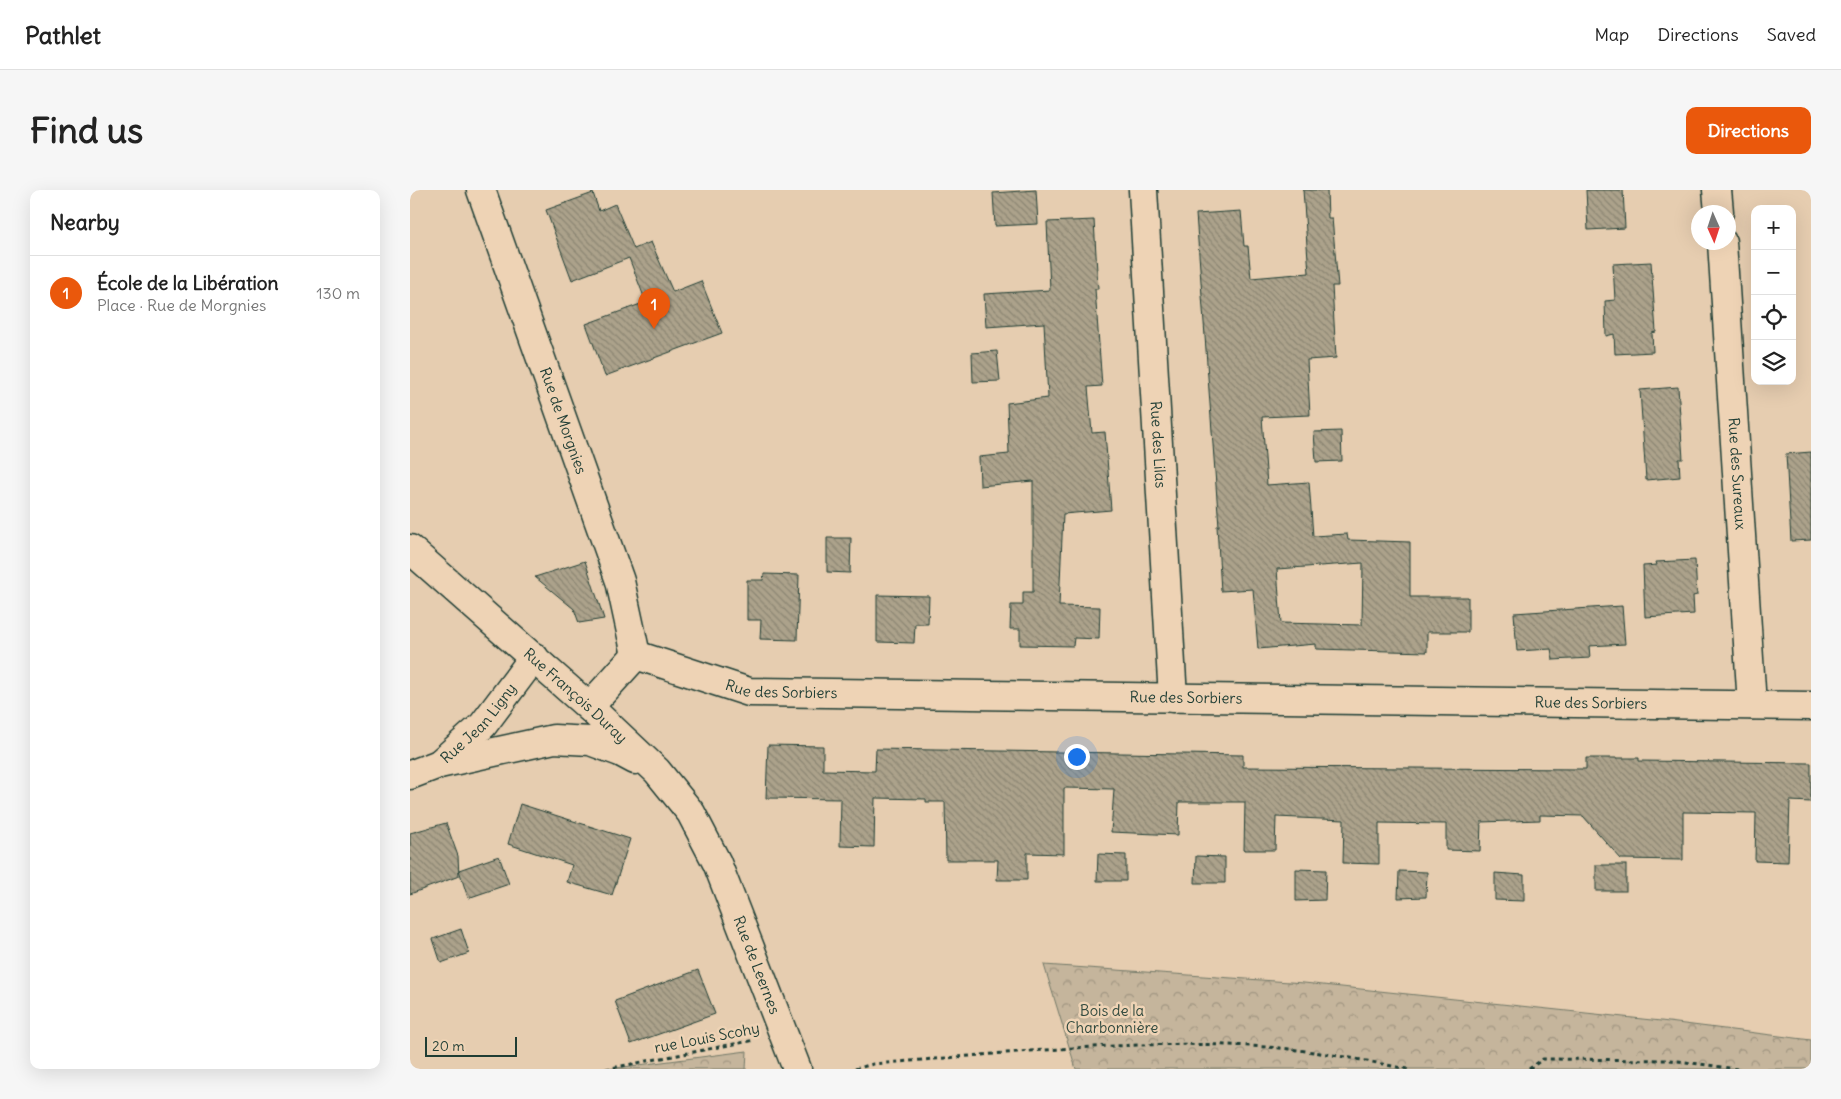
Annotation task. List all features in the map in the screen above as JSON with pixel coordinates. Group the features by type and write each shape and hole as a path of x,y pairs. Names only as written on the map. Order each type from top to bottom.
{"street":[{"name":"Rue de Morgnies","path":"481,190 620,581 636,655"},
{"name":"Rue des Lilas","path":"1143,190 1173,698"},
{"path":"1717,190 1718,205"},
{"name":"Rue des Sureaux","path":"1723,250 1752,705"},
{"name":"Rue François Duray","path":"410,550 589,707 657,771 691,813 717,863"},
{"name":"Rue des Sorbiers","path":"636,655 749,692 1811,706"},
{"path":"589,707 636,655"},
{"name":"Rue Jean Ligny","path":"410,774 439,764 483,724 534,658"},
{"path":"439,764 554,739 590,740 620,752 657,771"},
{"name":"Rue de Leernes","path":"717,863 797,1069"}],"path":[{"name":"rue Louis Scohy","path":"606,1069 783,1034"},
{"path":"856,1069 873,1064 1080,1048 1203,1045 1266,1047 1307,1051 1408,1069"},
{"path":"1529,1069 1543,1059 1670,1060 1737,1069"}],"green space":[{"name":"Bois de la Charbonnière","path":"1044,965 1304,983 1661,1021 1811,1040 1811,1069 1076,1069"},
{"path":"747,1051 746,1069 608,1069"}],"building":[{"path":"1036,190 1038,224 995,226 993,193"},
{"path":"1303,190 1327,190 1328,218 1332,218 1338,286 1332,286 1336,358 1307,360 1310,415 1262,417 1267,485 1309,482 1313,536 1347,534 1348,540 1410,542 1410,597 1468,597 1468,632 1427,632 1427,652 1316,649 1316,644 1258,649 1253,589 1221,591 1217,526 1219,526 1196,214 1241,211 1244,246 1248,246 1251,278 1309,273","holes":["1363,563 1362,625 1281,623 1277,569"]},
{"path":"1586,190 1623,190 1625,228 1588,230"},
{"path":"593,193 599,211 615,204 634,249 651,242 673,292 701,281 722,333 605,376 586,324 646,302 629,258 572,280 546,210"},
{"path":"1094,220 1098,289 1095,289 1102,386 1088,387 1092,433 1105,432 1111,510 1063,514 1059,606 1100,607 1099,639 1074,638 1073,646 1020,645 1020,629 1010,629 1011,605 1023,605 1023,592 1033,592 1033,481 980,486 979,457 1009,454 1007,403 1048,398 1044,323 986,327 984,294 1050,290 1047,222"},
{"path":"1651,262 1656,332 1652,333 1653,352 1615,354 1614,334 1606,336 1605,301 1615,300 1613,264"},
{"path":"997,351 1000,381 973,382 972,353"},
{"path":"1678,387 1683,459 1679,459 1680,477 1646,480 1640,390"},
{"path":"1341,431 1342,461 1316,462 1314,432"},
{"path":"1811,452 1811,540 1791,541 1786,454"},
{"path":"827,538 851,538 850,573 827,572"},
{"path":"1695,560 1697,595 1693,596 1694,614 1645,617 1643,566 1657,565 1656,562"},
{"path":"585,561 604,619 579,623 574,609 535,577"},
{"path":"764,574 799,575 797,640 760,639 761,620 747,620 747,580 763,580"},
{"path":"877,595 929,596 928,624 915,624 914,643 877,642"},
{"path":"1622,606 1625,644 1589,646 1590,658 1553,660 1551,649 1517,651 1514,613"},
{"path":"768,745 823,746 823,770 875,771 876,749 1243,755 1243,767 1586,769 1586,758 1639,758 1639,761 1811,763 1811,802 1790,801 1788,862 1755,861 1756,813 1683,812 1683,860 1621,859 1583,816 1540,815 1540,820 1481,822 1480,851 1446,850 1446,824 1379,823 1379,864 1343,863 1344,820 1276,817 1275,850 1244,850 1245,802 1179,802 1178,835 1111,832 1114,789 1064,788 1064,854 1027,853 1027,880 997,880 998,860 946,860 945,802 926,802 926,799 875,798 874,847 840,846 841,799 766,798"},
{"path":"520,804 630,839 612,895 567,882 572,865 508,844"},
{"path":"446,823 458,856 459,876 410,894 410,833"},
{"path":"1098,854 1126,855 1126,881 1097,881"},
{"path":"499,856 509,884 468,898 459,870"},
{"path":"1196,856 1225,857 1225,883 1195,883"},
{"path":"1596,865 1626,865 1626,891 1596,891"},
{"path":"1296,869 1326,870 1325,900 1296,901"},
{"path":"1399,871 1427,872 1426,897 1398,898"},
{"path":"1495,873 1524,875 1524,901 1495,900"},
{"path":"461,929 469,953 441,963 433,939"},
{"path":"698,970 715,1014 631,1044 615,1001"}],"place":[{"name":"École de la Libération","path":"654,329"}]}
